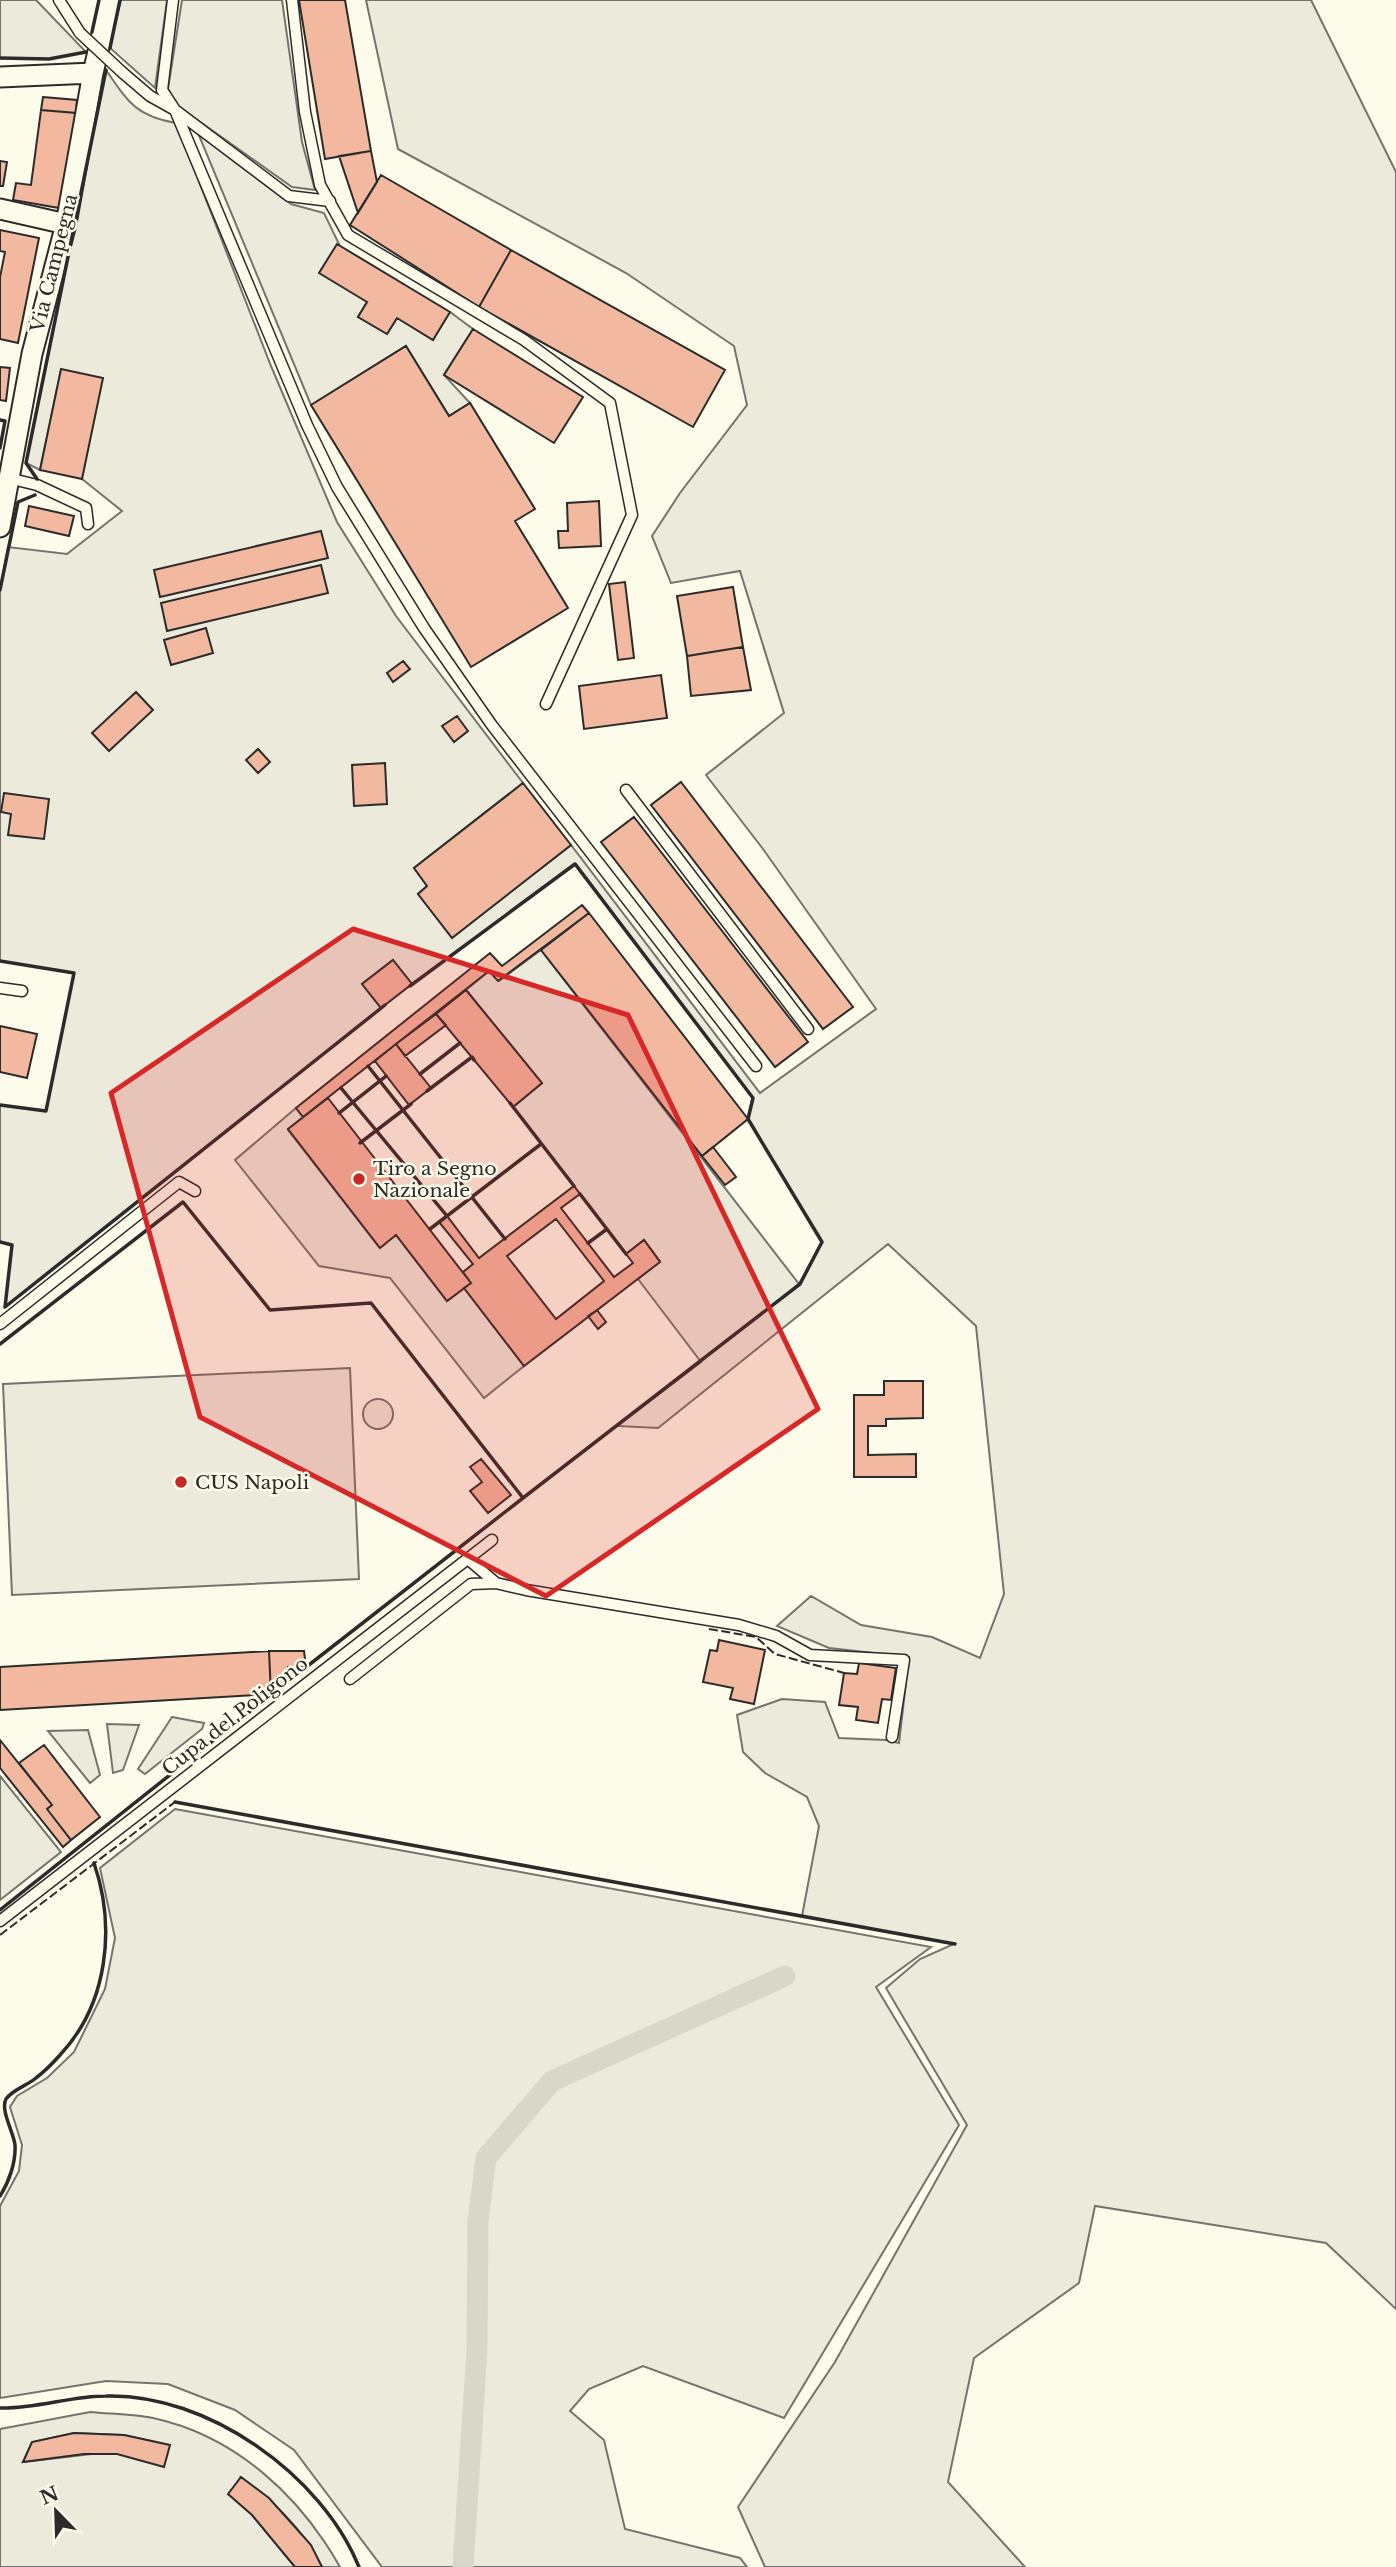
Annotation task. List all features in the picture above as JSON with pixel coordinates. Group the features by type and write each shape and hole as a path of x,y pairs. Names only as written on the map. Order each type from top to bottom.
{"street":[{"name":"Via Campegna","path":"0,527 32,354 65,223 93,73 110,0"},
{"path":"0,77 93,73"},
{"path":"0,209 65,223"}],"lane":[{"path":"59,0 80,33 122,74 150,96 174,110 289,196 330,201"},
{"path":"173,0 162,90 188,136 302,413 337,487 424,628 491,724 756,1066"},
{"path":"292,0 305,112 320,185 348,234 524,340 610,403 632,515 546,704"},
{"path":"8,478 37,485 86,508 88,524"},
{"path":"626,790 808,1029"},
{"path":"0,988 22,991"},
{"path":"0,1324 179,1182 195,1191"},
{"name":"Cupa del Poligono","path":"0,1921 492,1540"},
{"path":"469,1560 496,1583"},
{"path":"350,1679 471,1584 496,1583 739,1625 776,1636 810,1655 904,1660 892,1737"}],"highlighted area":[{"path":"353,929 628,1015 818,1409 546,1596 200,1417 111,1093"}],"shaded area":[{"path":"0,0 36,0 86,52 49,59 0,58"},
{"path":"120,0 167,0 155,88 110,48"},
{"path":"182,0 282,0 302,142 315,190 292,187 179,107 168,89"},
{"path":"366,0 1311,0 1396,172 1396,2309 1326,2243 1095,2206 1079,2283 974,2358 948,2482 1025,2567 765,2567 738,2507 835,2362 967,2125 886,1988 920,1959 954,1944 802,1916 819,1826 807,1797 765,1773 743,1752 737,1715 782,1699 825,1702 839,1738 899,1743 909,1657 829,1648 777,1626 811,1596 861,1625 932,1637 980,1658 1004,1594 976,1326 888,1244 658,1428 617,1426 701,1362 638,1279 660,1261 644,1240 626,1254 513,1107 542,1083 466,990 489,971 499,981 541,950 799,1284 822,1242 748,1119 753,1098 576,864 412,984 393,960 362,984 381,1008 5,1307 12,1245 0,1242 0,1105 46,1111 74,973 0,961 0,590 8,547 67,554 122,511 82,479 61,370 40,470 26,463 106,70 134,106 151,116 176,123 271,366 337,522 396,616 523,783 414,868 427,886 418,894 452,937 571,845 760,1093 876,1009 763,849 706,775 784,713 740,571 671,583 652,536 680,493 747,405 734,346 626,273 398,149"},
{"path":"198,133 291,204 324,213 367,302 358,317 387,334 397,318 450,312 473,329 444,375 470,403 449,416 406,346 311,405"},
{"path":"296,1108 303,1117 288,1130 379,1247 396,1235 447,1301 464,1288 524,1366 484,1398 390,1278 319,1266 235,1160"},
{"name":"CUS Napoli","path":"350,1368 359,1579 12,1595 3,1384"},
{"path":"378,1399 389,1403 393,1414 389,1425 378,1429 367,1425 363,1414 367,1403"},
{"path":"172,1717 204,1723 202,1729 145,1774 138,1769"},
{"path":"107,1724 139,1725 123,1770 113,1773"},
{"path":"88,1730 100,1775 90,1783 48,1731"},
{"path":"0,1776 61,1852 0,1900"},
{"path":"175,1809 931,1947 876,1987 959,2125 784,2418 643,2366 589,2389 570,2411 604,2440 625,2529 740,2558 747,2567 382,2567 294,2450 235,2410 168,2384 106,2381 0,2398 0,2206 19,2171 22,2145 10,2107 17,2096 47,2078 74,2052 105,1989 115,1938 100,1868"},
{"path":"90,2412 153,2418 183,2427 212,2439 263,2473 306,2516 340,2567 322,2567 315,2553 287,2517 241,2478 252,2515 295,2567 0,2567 0,2429","holes":["74,2433 124,2435 169,2445 23,2462 32,2442"]}],"building":[{"path":"299,0 345,0 371,151 325,159"},
{"path":"43,97 77,100 76,113 41,110"},
{"path":"41,110 76,113 59,208 13,200 16,183 31,185"},
{"path":"371,151 377,182 358,213 339,156"},
{"path":"0,161 7,162 3,186 0,186"},
{"path":"381,175 511,250 479,307 350,225"},
{"path":"0,230 39,238 18,343 0,339 0,277 5,252 0,251"},
{"path":"337,244 450,312 433,340 397,318 387,334 358,317 367,302 319,273"},
{"path":"511,250 725,370 693,427 479,307"},
{"path":"473,329 583,397 554,443 444,375"},
{"path":"406,346 449,416 470,403 535,509 515,521 568,608 471,667 311,405"},
{"path":"0,367 10,368 6,401 0,400"},
{"path":"61,369 103,378 82,479 40,470"},
{"path":"599,501 601,546 559,548 558,531 568,531 567,503"},
{"path":"29,506 74,516 69,536 25,526"},
{"path":"321,531 328,558 160,597 154,570"},
{"path":"321,565 328,593 167,631 161,603"},
{"path":"625,582 634,658 618,660 609,584"},
{"path":"733,587 743,647 687,656 677,596"},
{"path":"206,628 213,653 171,665 164,640"},
{"path":"743,647 751,690 691,696 687,656"},
{"path":"403,661 410,669 393,682 387,673"},
{"path":"661,675 667,718 584,729 579,686"},
{"path":"136,692 153,710 109,751 92,733"},
{"path":"457,716 468,731 454,742 442,726"},
{"path":"258,749 270,762 258,773 246,760"},
{"path":"385,763 387,804 354,806 352,765"},
{"path":"681,782 853,1007 823,1029 651,805"},
{"path":"523,783 571,845 452,938 418,894 427,886 414,868"},
{"path":"4,793 49,799 44,839 8,835 11,814 1,812"},
{"path":"634,817 808,1042 775,1067 601,842"},
{"path":"582,905 589,913 498,981 489,971 303,1117 296,1108 490,953 502,966"},
{"path":"589,913 748,1119 702,1156 541,950"},
{"path":"393,960 412,984 381,1008 362,984"},
{"path":"466,990 542,1083 513,1107 436,1014"},
{"path":"436,1014 446,1025 405,1056 396,1044"},
{"path":"0,1026 37,1034 27,1078 0,1072"},
{"path":"396,1044 431,1088 409,1105 375,1061"},
{"name":"Tiro a Segno Nazionale","path":"328,1098 471,1283 447,1301 396,1235 380,1248 288,1129"},
{"path":"713,1147 736,1177 725,1185 702,1156"},
{"path":"574,1186 580,1194 561,1208 614,1277 633,1263 626,1254 644,1240 660,1262 524,1366 464,1288 471,1283 463,1272 473,1264 439,1222 447,1216 479,1258","holes":["556,1219 604,1281 556,1319 507,1256"]},
{"path":"597,1310 606,1322 598,1329 588,1316"},
{"path":"884,1381 923,1381 923,1418 886,1419 886,1426 868,1426 868,1455 916,1454 916,1477 854,1477 854,1395 884,1395"},
{"path":"481,1459 511,1495 488,1513 470,1491 482,1482 470,1467"},
{"path":"719,1640 765,1650 754,1704 730,1699 733,1688 703,1682 710,1650 717,1651"},
{"path":"269,1651 271,1694 0,1710 0,1667"},
{"path":"269,1651 304,1651 306,1667 288,1667 289,1681 271,1694"},
{"path":"859,1663 896,1668 891,1700 882,1699 878,1723 856,1720 858,1707 839,1705 844,1673 857,1674"},
{"path":"0,1740 52,1805 47,1809 71,1840 63,1847 0,1768"},
{"path":"44,1745 100,1817 71,1840 47,1809 52,1805 19,1763"},
{"path":"74,2433 124,2435 170,2445 164,2467 117,2454 84,2454 23,2462 32,2442"},
{"path":"241,2477 269,2498 311,2545 322,2567 295,2567 252,2515 228,2494"}],"waterway":[{"path":"463,2567 477,2349 478,2221 486,2158 552,2081 785,1976"}],"fence":[{"path":"709,1629 756,1637 775,1654 844,1673"},
{"path":"0,1935 175,1802"}],"wall":[{"path":"92,32 99,0"},
{"path":"110,48 120,0"},
{"path":"0,58 49,59 86,52"},
{"path":"37,479 26,463 106,70"},
{"path":"0,420 5,421 0,448"},
{"path":"0,590 18,502 35,495"},
{"path":"410,986 575,864 753,1098 748,1119 822,1242 800,1284 523,1498"},
{"path":"0,961 74,973 46,1111 0,1105"},
{"path":"0,1242 12,1245 5,1307 385,1005"},
{"path":"420,1074 460,1043"},
{"path":"427,1091 472,1057 474,1060"},
{"path":"368,1066 505,1239"},
{"path":"339,1113 386,1076"},
{"path":"341,1088 447,1216"},
{"path":"510,1103 574,1186"},
{"path":"360,1143 411,1104"},
{"path":"430,1229 541,1144"},
{"path":"580,1194 626,1254"},
{"path":"0,1344 183,1202 270,1310 371,1303 523,1498 287,1682"},
{"path":"588,1243 607,1229"},
{"path":"0,1910 273,1693"},
{"path":"175,1802 955,1944"},
{"path":"0,2196 11,2172 15,2151 5,2109 6,2099 33,2081 60,2055 76,2035 98,1989 106,1938 105,1913 94,1863"},
{"path":"0,2408 106,2396 144,2399 183,2409 221,2425 256,2446 289,2472 318,2501 342,2533 359,2567"}],"place":[{"name":"Tiro a Segno Nazionale","path":"359,1179"},
{"name":"CUS Napoli","path":"181,1482"}]}
